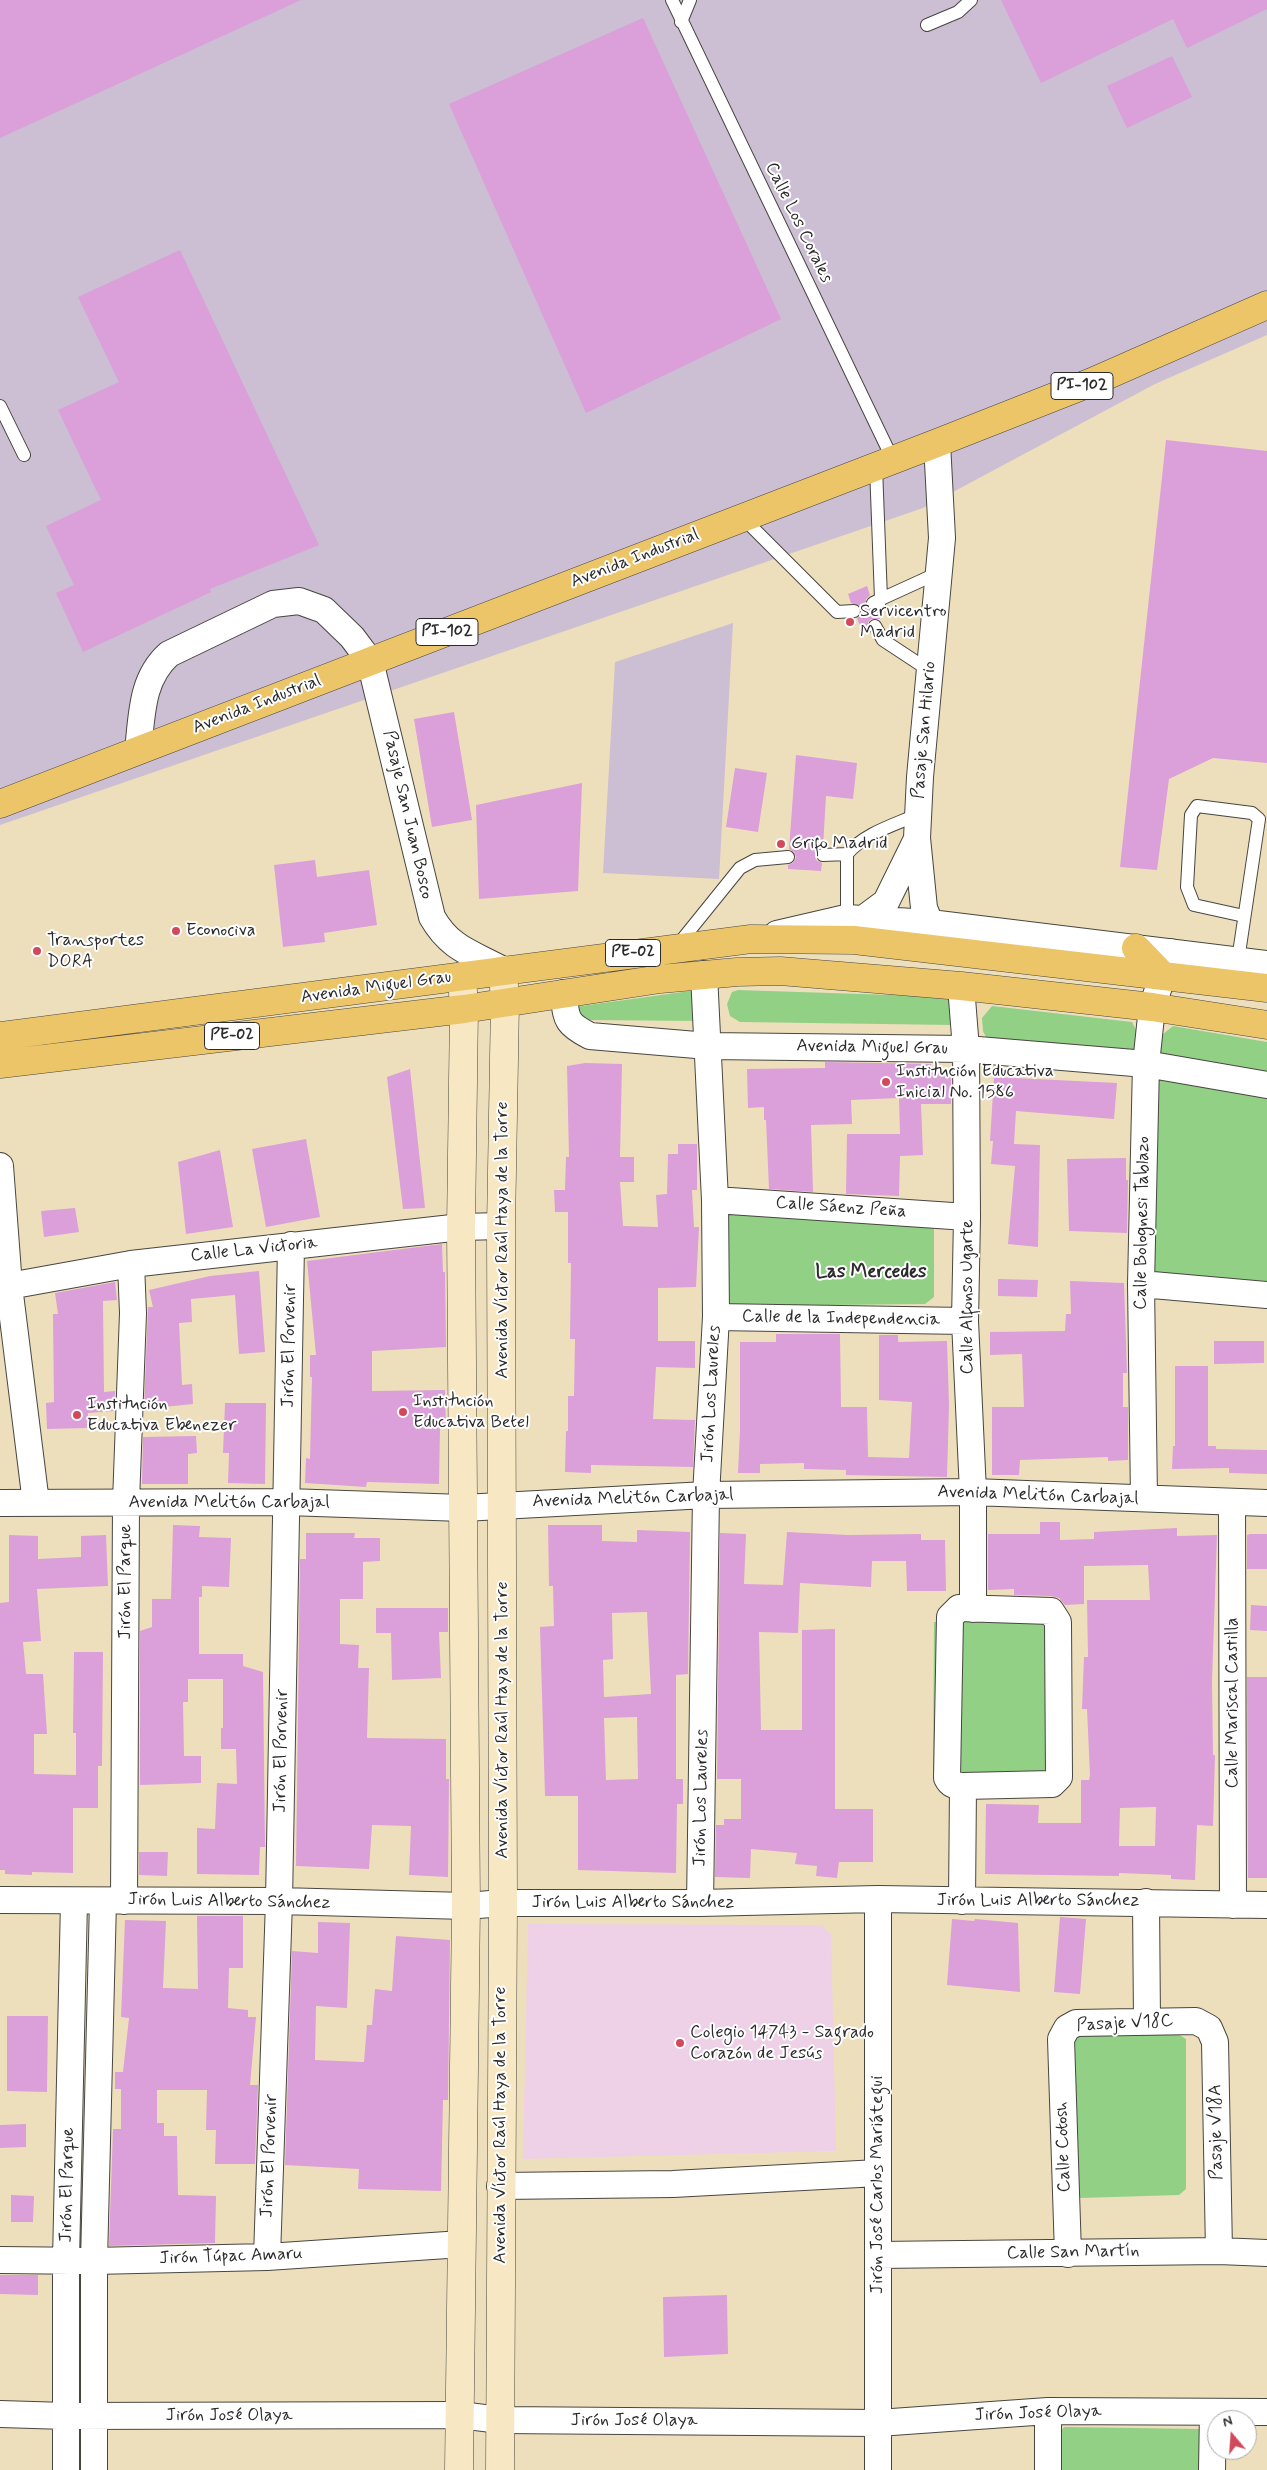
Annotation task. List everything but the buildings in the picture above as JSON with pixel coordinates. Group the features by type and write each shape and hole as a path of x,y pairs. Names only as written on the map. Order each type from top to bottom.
{"main road":[{"name":"Avenida Industrial","path":"0,804 1092,382 1267,305"},
{"name":"Avenida Miguel Grau","path":"0,1036 466,964 503,970 854,926 1166,963 1267,988"},
{"path":"1136,948 1166,963"},
{"name":"Avenida Víctor Raúl Haya de la Torre","path":"459,2470 466,1906 461,1227 466,964"},
{"name":"Avenida Víctor Raúl Haya de la Torre","path":"500,2470 500,2186 503,1903 501,1226 505,1003 503,970"},
{"name":"Avenida Miguel Grau","path":"0,1064 464,1009 704,974 780,971 961,986 1152,1007 1267,1025"}],"street":[{"name":"Pasaje San Hilario","path":"930,923 922,899 918,826 942,538 942,504 937,443"},
{"path":"138,751 143,706 150,678 158,664 170,654 273,604 298,601 324,610 352,637 370,661"},
{"name":"Pasaje San Juan Bosco","path":"370,661 432,917 440,933 453,945 466,964"},
{"name":"Pasaje San Hilario","path":"854,926 886,902 918,826"},
{"name":"Avenida Miguel Grau","path":"854,926 930,923 1136,948"},
{"name":"Avenida Miguel Grau","path":"1166,963 1238,960 1267,964"},
{"name":"Calle Bolognesi Tablazo","path":"1144,1498 1141,1284 1146,1064 1152,1007 1166,963"},
{"name":"Jirón Los Laureles","path":"700,1903 706,1495 716,1317 715,1200 704,974"},
{"name":"Calle Alfonso Ugarte","path":"961,986 966,1049 966,1321 973,1492 973,1608"},
{"name":"Avenida Miguel Grau","path":"564,993 567,1019 576,1028 590,1036 708,1046 966,1049 1146,1064 1267,1085"},
{"path":"0,1166 9,1286 36,1503"},
{"name":"Calle Sáenz Peña","path":"715,1200 967,1217"},
{"name":"Calle La Victoria","path":"9,1286 131,1264 461,1227 501,1226"},
{"name":"Jirón El Porvenir","path":"267,2257 279,1901 291,1245"},
{"name":"Jirón El Parque","path":"94,2470 94,2261 114,1901 133,1313 131,1264"},
{"path":"1141,1284 1267,1295"},
{"name":"Calle de la Independencia","path":"716,1317 966,1321"},
{"name":"Avenida Melitón Carbajal","path":"0,1502 287,1502 463,1508 706,1495 973,1492 1267,1503"},
{"name":"Calle Mariscal Castilla","path":"1232,1502 1233,1905"},
{"path":"959,1608 1051,1611 1058,1622 1059,1777 1052,1784 963,1786 952,1785 947,1778 950,1617 959,1608"},
{"path":"962,1901 963,1786"},
{"name":"Jirón Luis Alberto Sánchez","path":"0,1900 279,1901 466,1906 503,1903 700,1903 878,1899 1267,1905"},
{"name":"Jirón José Carlos Mariátegui","path":"878,1899 878,2470"},
{"name":"Jirón El Parque","path":"66,2470 66,2260 74,1901"},
{"path":"1146,1902 1147,2022"},
{"name":"Pasaje V18C","path":"1061,2039 1067,2028 1076,2024 1196,2021"},
{"name":"Pasaje V18A","path":"1196,2021 1209,2028 1215,2042 1219,2251"},
{"name":"Calle Cotosh","path":"1061,2039 1068,2254"},
{"path":"500,2186 673,2184 878,2173"},
{"name":"Jirón Túpac Amaru","path":"0,2260 94,2261 267,2257 462,2244"},
{"name":"Calle San Martín","path":"878,2255 1219,2251 1267,2253"},
{"path":"1048,2410 1048,2470"},
{"name":"Jirón José Olaya","path":"0,2414 66,2416 460,2415 500,2420 878,2423 1048,2410 1207,2412"}],"lane":[{"name":"Calle Los Corales","path":"672,0 885,463"},
{"path":"681,22 690,0"},
{"path":"928,25 958,12 971,0"},
{"path":"0,406 24,455"},
{"path":"885,463 877,604 938,573"},
{"path":"743,518 837,612 854,610"},
{"path":"875,626 883,640 930,670"},
{"path":"1238,960 1259,819 1252,813 1197,806 1191,815 1187,887 1194,905 1244,916"},
{"path":"823,855 847,854 857,843 869,836 918,826"},
{"path":"847,854 854,926"},
{"path":"675,948 740,868 755,860 788,857"}],"shaded area":[{"path":"0,0 1267,0 1267,335 1155,384 923,508 0,825"},
{"path":"733,623 719,879 603,873 615,662"},
{"name":"Colegio 14743 - Sagrado Corazón de Jesús","path":"528,1924 821,1925 831,1934 836,2151 523,2159"}],"green space":[{"path":"697,990 702,1021 582,1020 574,1007"},
{"path":"738,990 953,997 953,1025 740,1022 730,1016 727,1004 732,992"},
{"path":"992,1006 1132,1022 1141,1040 1132,1058 986,1037 983,1031 982,1018"},
{"path":"1173,1026 1267,1042 1267,1077 1160,1054 1162,1035"},
{"path":"1157,1079 1267,1090 1267,1281 1151,1276"},
{"path":"726,1214 923,1215 934,1224 934,1297 925,1304 730,1306 721,1298"},
{"path":"934,1622 1047,1622 1045,1773 933,1773"},
{"path":"1075,2033 1178,2034 1186,2039 1186,2189 1179,2195 1079,2198 1069,2039"},
{"path":"1064,2427 1203,2429 1202,2470 1056,2470 1057,2436"}],"place":[{"name":"Servicentro Madrid","path":"850,622"},
{"name":"Grifo Madrid","path":"781,844"},
{"name":"Econociva","path":"176,931"},
{"name":"Transportes DORA","path":"37,951"},
{"name":"Institución Educativa Inicial No. 1586","path":"886,1082"},
{"name":"Institución Educativa Betel","path":"403,1412"},
{"name":"Institución Educativa Ebenezer","path":"77,1415"},
{"name":"Colegio 14743 - Sagrado Corazón de Jesús","path":"680,2043"}],"district":[{"name":"Las Mercedes","path":"871,1273"}]}
